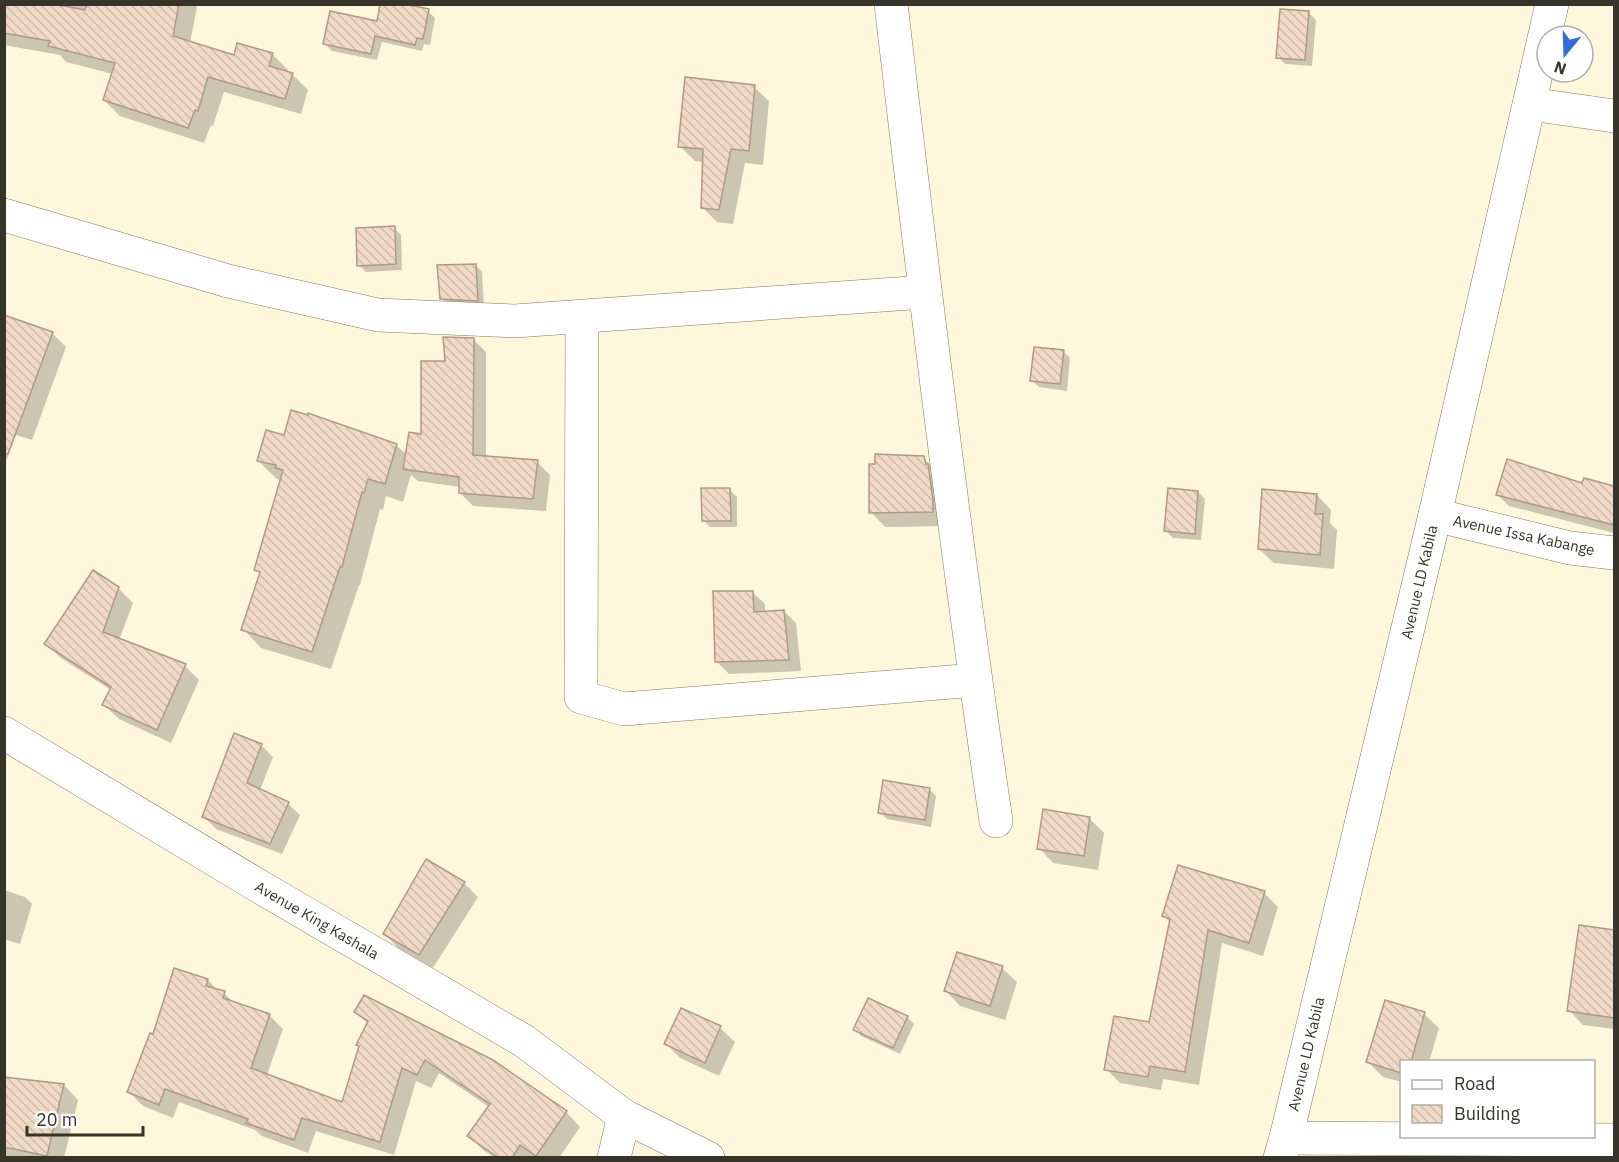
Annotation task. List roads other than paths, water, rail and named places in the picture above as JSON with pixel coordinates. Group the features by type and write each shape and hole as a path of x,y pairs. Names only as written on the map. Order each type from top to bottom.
{"street":[{"path":"891,4 925,292 975,680 996,821"},
{"name":"Avenue LD Kabila","path":"1283,1148 1435,515 1552,4"},
{"path":"1530,104 1614,116"},
{"path":"4,215 228,281 378,315 515,321 925,292"},
{"path":"582,316 582,697 624,708 975,680"},
{"name":"Avenue Issa Kabange","path":"1435,515 1570,548 1614,553"},
{"name":"Avenue King Kashala","path":"4,733 262,888 524,1041 624,1116 708,1158"},
{"path":"614,1158 624,1116"},
{"path":"1283,1148 1614,1140"}]}
